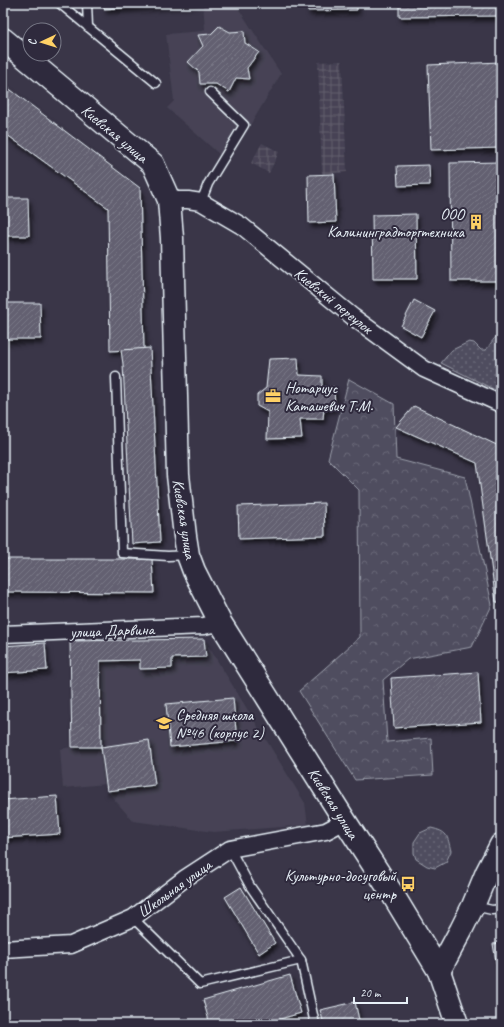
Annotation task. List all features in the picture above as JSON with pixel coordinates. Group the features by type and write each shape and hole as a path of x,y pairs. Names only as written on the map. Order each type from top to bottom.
{"main road":[{"name":"Киевская улица","path":"3,39 153,164 170,200 178,475 188,555 220,622 393,895 439,971 457,1024"},
{"path":"439,971 462,930 487,872 501,845"}],"street":[{"name":"Киевский переулок","path":"170,200 201,202 242,226 353,317 424,369 501,404"},
{"name":"улица Дарвина","path":"3,634 204,626 220,622"},
{"name":"Школьная улица","path":"3,949 71,945 133,918 184,879 230,849 326,831 345,820"}],"lane":[{"path":"59,3 156,83"},
{"path":"87,3 88,27"},
{"path":"201,202 208,184 244,125 210,92"},
{"path":"116,377 122,553 168,556 188,555"},
{"path":"230,849 250,886 301,960 315,1024"},
{"path":"473,906 492,910 501,909"},
{"path":"133,918 200,984 301,960"}],"shaded area":[{"path":"203,3 235,3 281,74 228,162 167,108 174,101 166,34 203,31 205,29"},
{"path":"342,61 347,172 322,174 318,62"},
{"path":"262,143 279,152 269,173 251,163"},
{"name":"Средняя школа №46 (корпус 2)","path":"204,639 305,803 308,825 214,832 133,821 107,791 106,784 63,788 60,749 72,747 70,641"}],"green space":[{"path":"501,334 501,393 441,363 452,350 469,342 474,343 481,350 486,350 494,338"},
{"path":"349,379 394,404 396,459 465,477 492,605 472,647 408,659 383,680 387,742 431,738 433,775 355,780 299,691 360,637 359,490 328,459"},
{"path":"431,828 441,831 446,835 451,851 446,862 435,868 427,866 416,859 414,853 414,842 420,833"}],"building":[{"path":"104,3 194,3 104,9"},
{"path":"307,3 357,3 357,10 308,11"},
{"path":"399,3 501,3 501,16 399,17"},
{"path":"219,26 230,32 244,31 245,43 259,52 247,68 249,79 236,78 229,92 216,84 200,84 199,72 188,62 203,46 198,35 211,34"},
{"path":"501,62 501,148 431,150 428,65"},
{"path":"3,84 140,188 144,349 110,351 108,208 3,132"},
{"name":"ООО Калининградторгтехника","path":"501,162 501,281 451,281 450,163"},
{"path":"429,165 430,185 398,186 397,166"},
{"path":"334,174 336,222 309,223 308,175"},
{"path":"3,198 28,198 29,236 3,236"},
{"path":"416,214 417,279 373,279 372,215"},
{"path":"414,300 435,311 421,337 401,326"},
{"path":"3,303 40,303 41,339 3,339"},
{"path":"150,348 160,542 132,544 123,364 121,350"},
{"path":"298,358 299,375 322,376 322,387 334,387 335,407 324,409 323,419 300,419 302,438 267,439 268,412 257,406 257,395 266,388 269,359"},
{"path":"414,406 501,447 501,602 496,602 477,463 396,427"},
{"path":"324,503 325,536 239,539 238,506"},
{"path":"3,559 152,559 154,593 3,592"},
{"path":"204,639 206,657 172,658 172,668 140,669 140,660 100,661 101,747 72,747 70,641"},
{"path":"45,643 47,670 3,673 3,646"},
{"path":"478,672 481,722 394,728 391,678"},
{"path":"233,698 237,741 170,747 166,704"},
{"path":"149,740 155,785 107,791 101,747"},
{"path":"57,796 60,834 3,838 3,800"},
{"path":"241,887 275,943 259,954 225,897"},
{"path":"501,943 501,990 493,944"},
{"path":"290,975 301,1013 263,1024 210,1024 203,1000"},
{"path":"355,1002 360,1024 324,1024 320,1010"}],"place":[{"name":"ООО Калининградторгтехника","path":"476,222"},
{"name":"Нотариус Каташевич Т.М.","path":"273,396"},
{"name":"Средняя школа №46 (корпус 2)","path":"164,723"},
{"name":"Культурно-досуговый центр","path":"408,884"}]}
